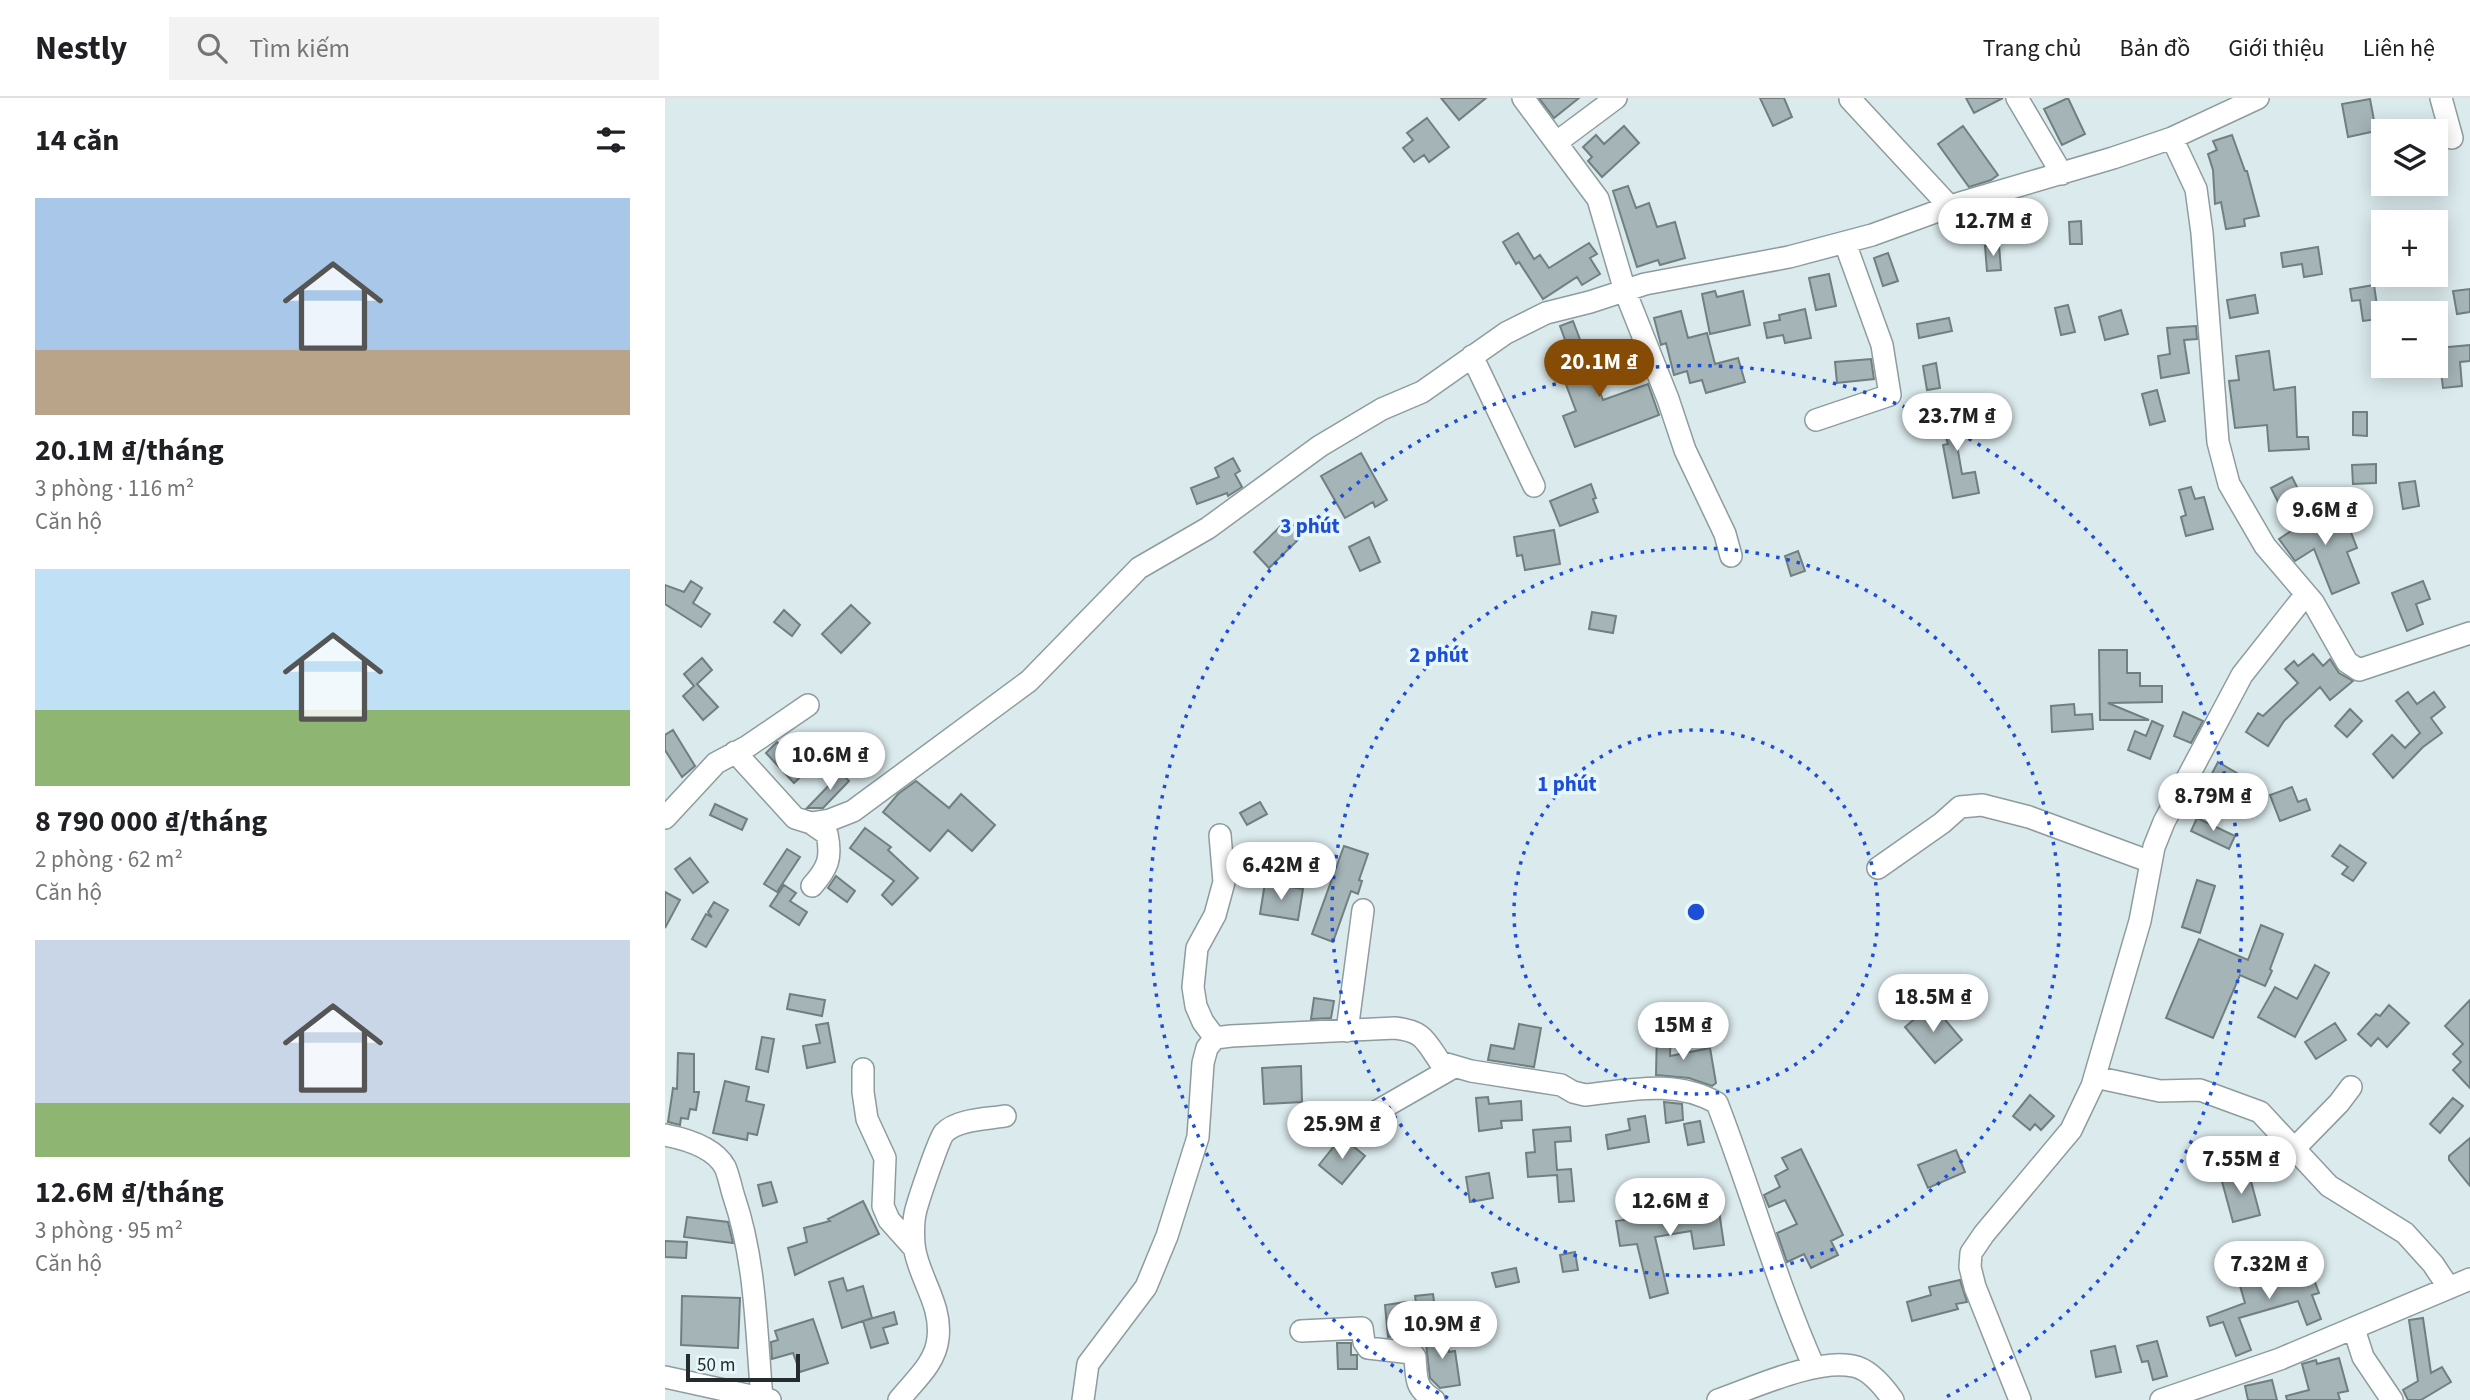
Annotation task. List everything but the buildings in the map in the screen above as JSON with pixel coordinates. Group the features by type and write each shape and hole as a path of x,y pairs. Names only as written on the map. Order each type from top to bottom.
{"street":[{"path":"1523,98 1598,199 1625,291 1668,399 1685,450 1725,534 1731,556"},
{"path":"1557,142 1616,98"},
{"path":"2017,98 2062,174"},
{"path":"811,823 830,820 853,811 1029,681 1139,568 1208,528 1320,446 1382,409 1422,392 1506,333 1546,313 1645,284 1789,257 1913,222 1950,207 2172,138 2258,98"},
{"path":"2441,98 2452,138"},
{"path":"1850,99 1950,207"},
{"path":"2172,138 2196,189 2202,233 2218,442 2229,484 2266,546 2306,594 2347,662 2359,670 2470,633"},
{"path":"1817,420 1888,397 1891,390 1882,345 1845,243"},
{"path":"1472,356 1534,486"},
{"path":"2020,1400 1975,1287 1970,1267 1971,1253 1983,1234 2071,1130 2095,1077 2140,921 2154,847 2164,822 2242,675 2306,594"},
{"path":"665,818 716,763 748,746 808,705"},
{"path":"735,752 795,818 811,823 827,834 830,851 824,872 812,886"},
{"path":"1878,868 1960,807 1982,805 2029,817 2151,862"},
{"path":"1215,1038 1203,1022 1196,1006 1193,987 1197,948 1215,915 1224,882 1220,835"},
{"path":"1347,1031 1363,910"},
{"path":"1083,1400 1088,1364 1146,1287 1167,1236 1198,1137 1203,1063 1207,1048 1215,1038 1347,1031 1411,1030 1423,1037 1440,1062 1454,1067 1561,1085 1585,1095 1665,1087 1704,1096 1717,1103 1790,1313 1814,1367"},
{"path":"1346,1129 1454,1067"},
{"path":"863,1069 867,1119 885,1158 883,1206 889,1220 914,1248"},
{"path":"2095,1077 2160,1091 2200,1090 2260,1112 2329,1186 2405,1233 2449,1288"},
{"path":"2294,1149 2351,1087"},
{"path":"899,1400 935,1356 939,1336 937,1307 921,1275 914,1248 914,1215 944,1133 958,1125 1005,1116"},
{"path":"665,1135 685,1139 711,1152 724,1166 739,1211 751,1265 766,1399 692,1392 665,1377"},
{"path":"2161,1400 2258,1367 2470,1279"},
{"path":"1301,1331 1362,1328 1364,1342 1368,1348 1412,1353 1415,1357 1417,1384 1421,1392 1434,1400"},
{"path":"2354,1329 2363,1357 2392,1400"},
{"path":"1718,1400 1814,1367 1839,1364 1854,1366 1867,1372 1893,1400"}]}
